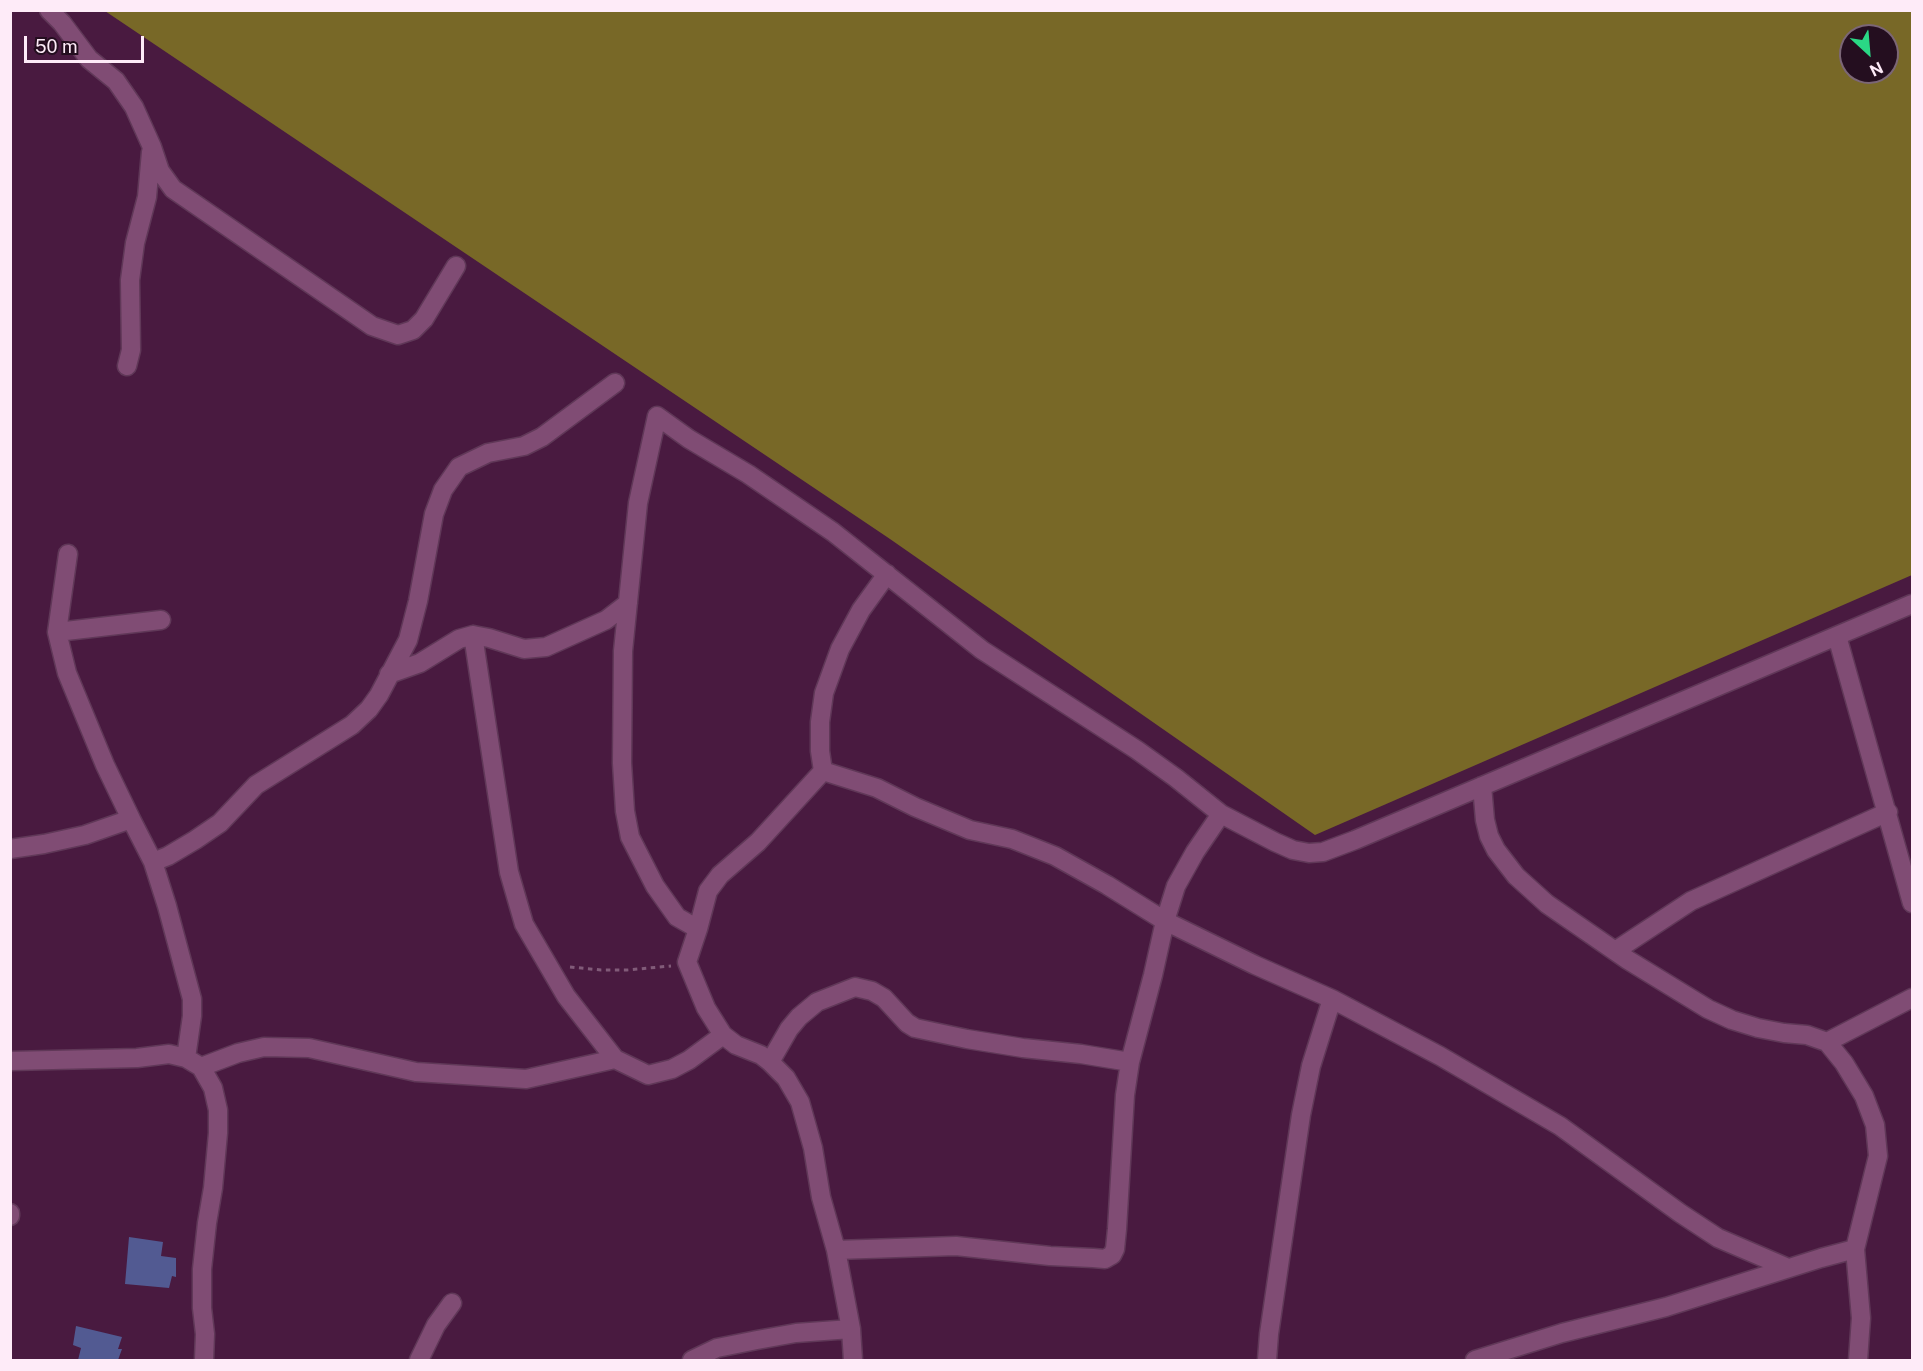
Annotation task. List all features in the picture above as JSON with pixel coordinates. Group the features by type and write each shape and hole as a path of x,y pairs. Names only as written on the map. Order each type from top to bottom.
{"street":[{"path":"49,10 62,23 89,59 116,81 134,107 160,171 173,189 372,326 398,335 413,330 424,319 456,266"},
{"path":"126,366 131,350 130,280 135,243 147,197 152,147"},
{"path":"153,862 168,856 220,823 256,785 352,725 369,709 379,695 408,640 418,601 434,514 443,490 459,467 488,453 524,446 542,437 615,383"},
{"path":"698,929 677,917 655,886 630,837 625,811 622,763 623,651 638,503 657,416 833,532 982,650 1137,750 1221,814 1293,850 1309,853 1323,852 1355,840 1912,604"},
{"path":"68,554 57,632 67,673 105,765 153,862 192,999 193,1062 213,1088 218,1110 213,1188 202,1269 204,1360"},
{"path":"823,771 820,722 824,693 840,649 861,610 887,574"},
{"path":"389,674 420,663 459,639 472,635 524,649 546,647 606,620 628,603"},
{"path":"57,632 161,620"},
{"path":"472,635 509,872 524,924 547,966 566,996 615,1059 648,1075 672,1069 689,1060 723,1035"},
{"path":"1837,636 1912,903"},
{"path":"823,771 877,788 970,830 1012,839 1055,856 1165,921 1332,999 1440,1056 1560,1126 1680,1213 1719,1238 1788,1268"},
{"path":"823,771 758,842 720,875 708,891 687,962 706,1008 723,1035 736,1045 761,1055 770,1062 786,1078 800,1102 813,1148 821,1197 836,1250 851,1329 854,1360"},
{"path":"1482,786 1485,820 1496,850 1516,876 1547,904 1689,998 1724,1016 1758,1028 1784,1034 1807,1035 1827,1042 1844,1064 1864,1096 1875,1125 1878,1156 1855,1249 1861,1318 1858,1360"},
{"path":"1615,951 1691,901 1888,812"},
{"path":"836,1250 956,1246 1032,1255 1105,1259 1112,1255 1118,1229 1125,1095 1130,1062 1176,886 1195,852 1221,814"},
{"path":"10,849 85,835 131,819"},
{"path":"770,1062 789,1029 799,1017 817,1002 855,987 872,991 884,998 907,1023 915,1028 1023,1048 1130,1062"},
{"path":"1827,1042 1912,998"},
{"path":"1267,1360 1301,1116 1311,1066 1332,999"},
{"path":"10,1061 137,1058 169,1054 193,1062 264,1047 309,1048 416,1072 526,1079 615,1059"},
{"path":"1474,1360 1666,1307 1855,1249"},
{"path":"419,1360 436,1325 453,1303"},
{"path":"692,1360 717,1348 757,1340 796,1333 851,1329"}],"path":[{"path":"547,966 627,970 662,968 687,962"}],"shaded area":[{"path":"105,11 1912,11 1912,575 1315,835 890,539"}],"building":[{"path":"129,1237 163,1242 161,1256 176,1258 176,1277 172,1276 169,1288 125,1284"},
{"path":"76,1326 122,1337 118,1349 122,1349 118,1360 78,1360 81,1348 73,1345"}]}
